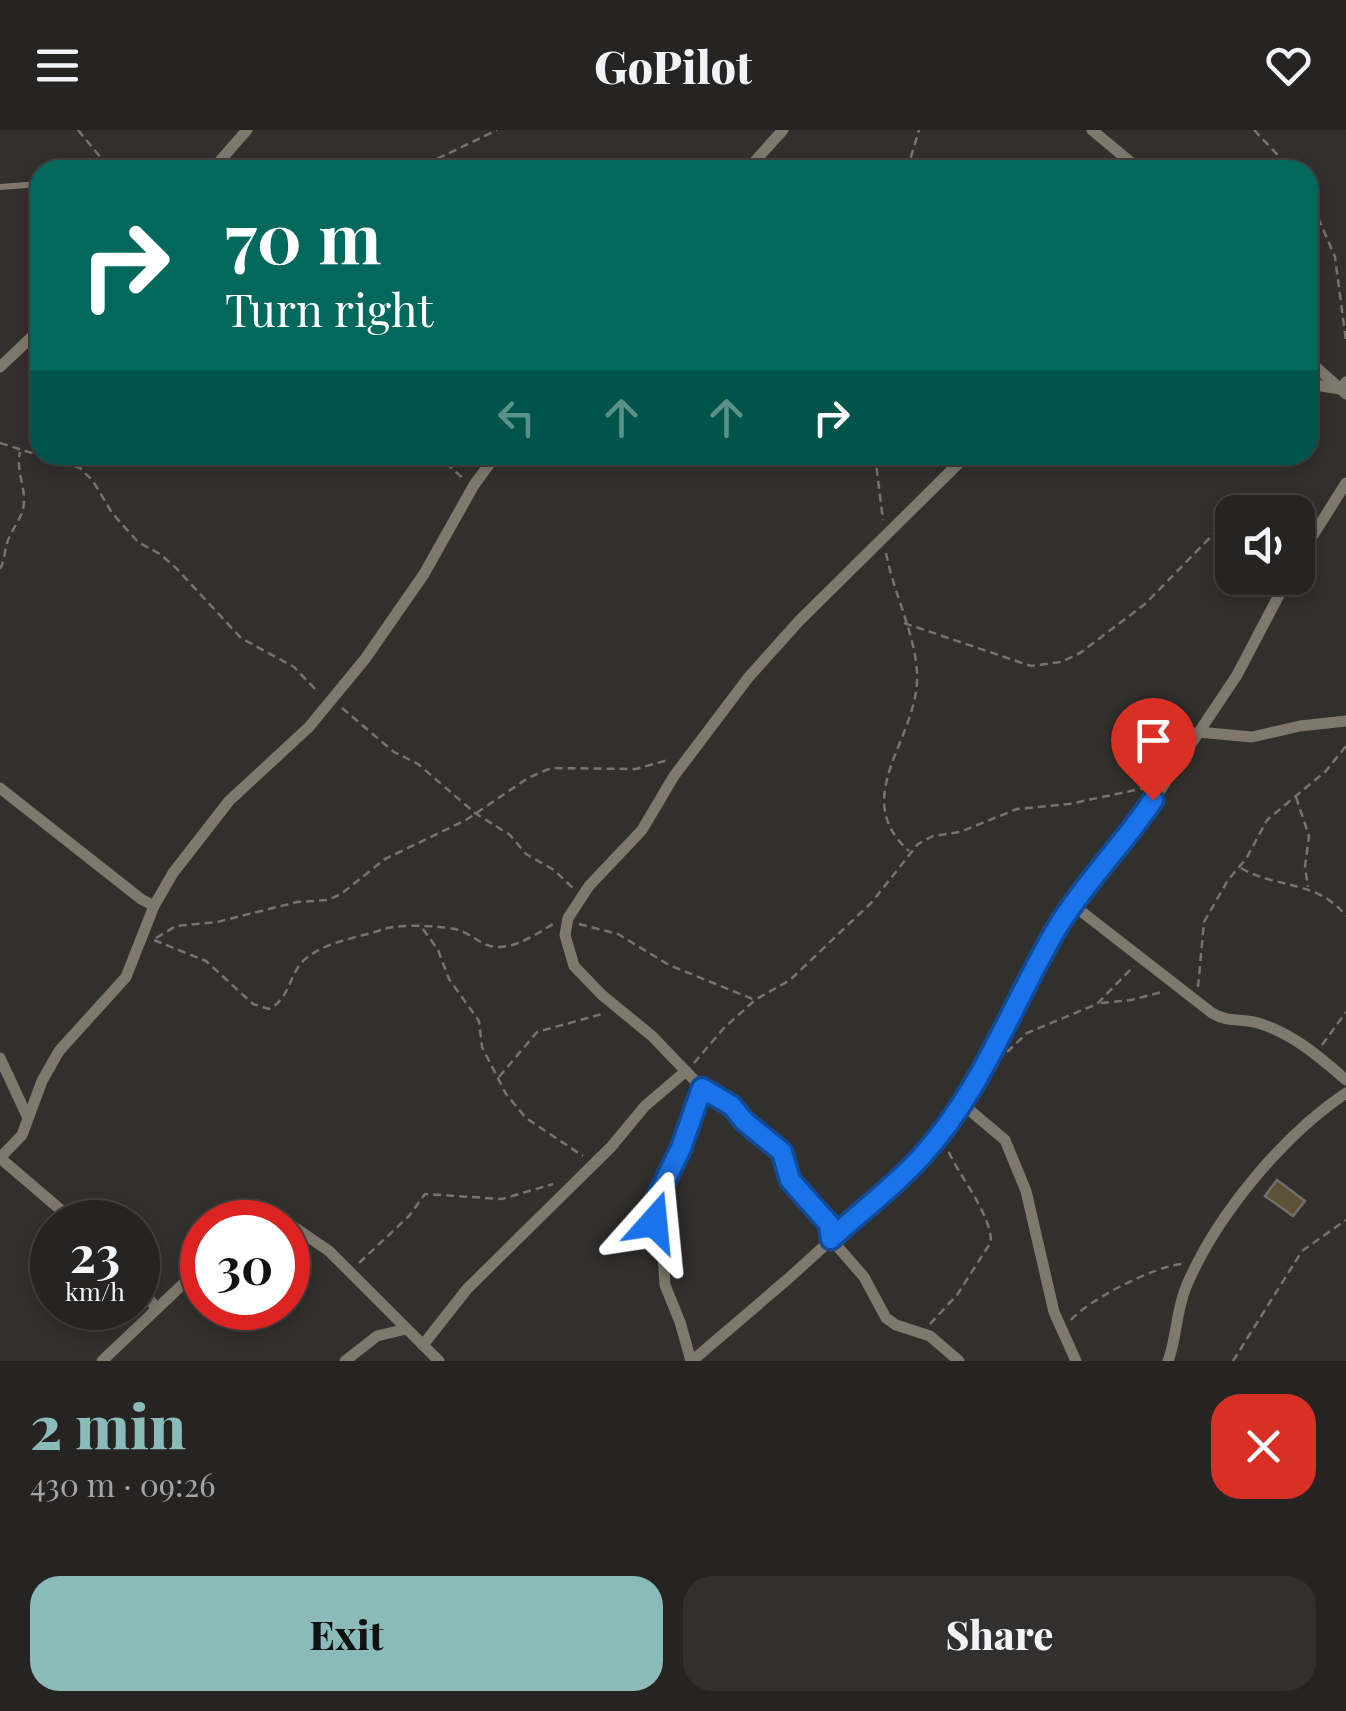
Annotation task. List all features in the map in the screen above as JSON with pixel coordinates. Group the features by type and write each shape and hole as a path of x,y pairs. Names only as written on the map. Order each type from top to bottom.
{"street":[{"path":"221,160 247,130"},
{"path":"756,160 783,130"},
{"path":"1092,130 1128,160"},
{"path":"0,368 30,339"},
{"path":"1318,368 1344,388"},
{"path":"1318,385 1344,388"},
{"path":"49,1200 0,1158 22,1135 54,1059 118,990 154,906 173,873 229,801 331,702 424,574 488,465"},
{"path":"957,465 772,649 696,746 642,830 581,898 568,918 564,935 574,966 652,1036 702,1088 732,1106 782,1152 790,1180 829,1224 831,1239 864,1277 886,1318 923,1333 959,1361"},
{"path":"1315,532 1346,483"},
{"path":"702,1088 653,1210 666,1288 691,1361 920,1158 940,1132 987,1061 1073,904 1107,857 1133,830 1246,660 1279,595"},
{"path":"1198,732 1252,737 1346,721"},
{"path":"0,788 154,906"},
{"path":"1073,904 1199,1004 1224,1020 1251,1021 1274,1028 1346,1080"},
{"path":"0,1058 28,1118"},
{"path":"423,1346 467,1289 594,1165 645,1106 686,1070"},
{"path":"1168,1361 1181,1302 1223,1220 1271,1161 1346,1094"},
{"path":"960,1104 1005,1140 1026,1191 1054,1312 1076,1361"},
{"path":"310,1236 351,1271 440,1361"},
{"path":"160,1306 180,1287"},
{"path":"346,1361 377,1336 406,1328"},
{"path":"102,1361 135,1330"}],"lane":[{"path":"0,187 30,185"}],"path":[{"path":"78,130 103,160"},
{"path":"435,160 497,130"},
{"path":"910,160 918,130"},
{"path":"1254,130 1282,160"},
{"path":"1318,218 1334,257 1346,341"},
{"path":"0,443 30,454"},
{"path":"0,569 7,540 24,510 24,491 17,470 21,451"},
{"path":"70,465 80,468 129,533 176,568 234,632 262,653 294,667 394,752 418,764 475,812 504,830 526,854 554,870 581,898"},
{"path":"447,465 474,484"},
{"path":"877,465 889,568 917,668 914,701 882,796 894,836 910,852"},
{"path":"904,623 1031,666 1061,662 1080,653 1145,604 1215,532"},
{"path":"136,954 176,926 217,922 297,902 328,900 385,859 551,768 636,770 696,746"},
{"path":"1199,1004 1204,922 1267,820 1326,770 1346,746"},
{"path":"686,1070 755,1000 799,972 872,902 910,852 930,837 960,832 1009,812 1164,783"},
{"path":"1296,796 1308,836 1308,887"},
{"path":"1240,867 1277,882 1308,887 1331,900 1346,916"},
{"path":"154,940 206,962 253,1004 269,1010 287,992 298,967 316,952 394,927 458,930 486,945 500,947 513,945 568,918 618,934 669,965 755,1000"},
{"path":"422,928 438,950 449,979 479,1022 482,1047 506,1094 526,1118 594,1165"},
{"path":"1100,1003 1139,959"},
{"path":"987,1061 1007,1052 1032,1030 1100,1003 1132,1000 1176,987"},
{"path":"498,1078 537,1032 590,1015 622,1012"},
{"path":"1316,1055 1346,1012"},
{"path":"923,1333 957,1295 991,1242 988,1228 940,1132"},
{"path":"351,1271 409,1216 425,1194 502,1199 557,1183"},
{"path":"1232,1361 1302,1251 1346,1220"},
{"path":"1065,1340 1068,1324 1076,1314 1138,1276 1162,1266 1201,1258"}],"building":[{"path":"1277,1180 1305,1201 1293,1216 1265,1196"}],"route":[{"path":"654,1222 654,1204 681,1148 702,1088 732,1106 782,1152 790,1180 829,1224 831,1239 920,1158 940,1132 987,1061 1058,926 1153,800"}]}
